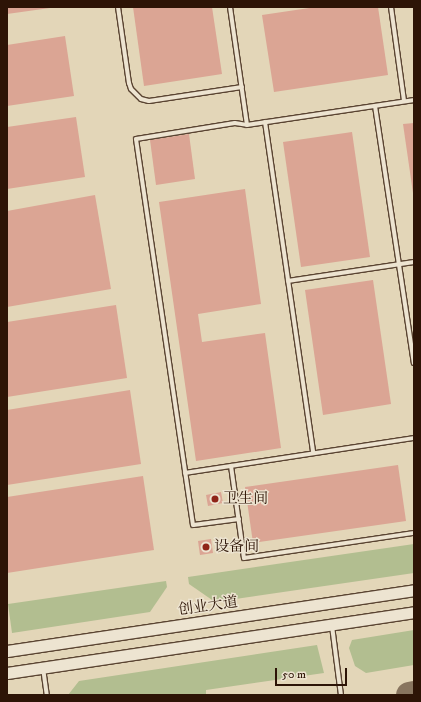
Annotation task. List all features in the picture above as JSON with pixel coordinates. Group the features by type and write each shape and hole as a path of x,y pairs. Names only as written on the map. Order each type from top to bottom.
{"main road":[{"name":"创业大道","path":"7,651 414,590"},
{"path":"7,673 414,612"}],"lane":[{"path":"118,7 129,83 131,89 141,99 149,101 242,88"},
{"path":"230,7 247,125"},
{"path":"391,7 404,101"},
{"path":"239,520 193,525 136,139 235,123 247,125 414,100"},
{"path":"375,106 414,363"},
{"path":"265,122 313,453"},
{"path":"288,281 414,262"},
{"path":"185,473 414,438"},
{"path":"231,466 244,558 414,533"},
{"path":"332,624 341,695"},
{"path":"43,667 47,695"}],"green space":[{"path":"414,544 414,573 215,602 189,584 188,577"},
{"path":"166,581 167,587 150,612 12,633 8,604"},
{"path":"414,630 414,665 366,673 355,666 349,648 352,640"},
{"path":"317,645 324,673 206,690 206,695 68,695 79,681"}],"building":[{"path":"7,7 50,7 50,8 7,14"},
{"path":"133,7 212,7 222,74 144,86"},
{"path":"316,7 378,7 388,75 274,92 262,15"},
{"path":"65,36 74,96 7,106 7,45"},
{"path":"76,117 85,177 7,189 7,127"},
{"path":"414,123 414,193 413,193 403,124"},
{"path":"352,132 370,257 301,267 283,142"},
{"path":"189,134 195,179 156,185 150,140"},
{"path":"245,189 261,304 198,314 202,342 265,333 281,448 196,461 159,202"},
{"path":"95,195 111,289 7,307 7,211"},
{"path":"373,280 391,404 323,415 305,290"},
{"path":"116,305 127,378 7,397 7,322"},
{"path":"130,390 141,464 7,485 7,410"},
{"path":"398,465 406,521 253,543 245,487"},
{"path":"143,476 154,550 7,573 7,497"},
{"name":"卫生间","path":"221,492 223,503 208,506 206,495"},
{"name":"设备间","path":"211,539 213,553 200,555 198,541"}],"taxiway":[{"path":"409,695 414,694"}],"place":[{"name":"卫生间","path":"215,499"},
{"name":"设备间","path":"206,547"}]}
